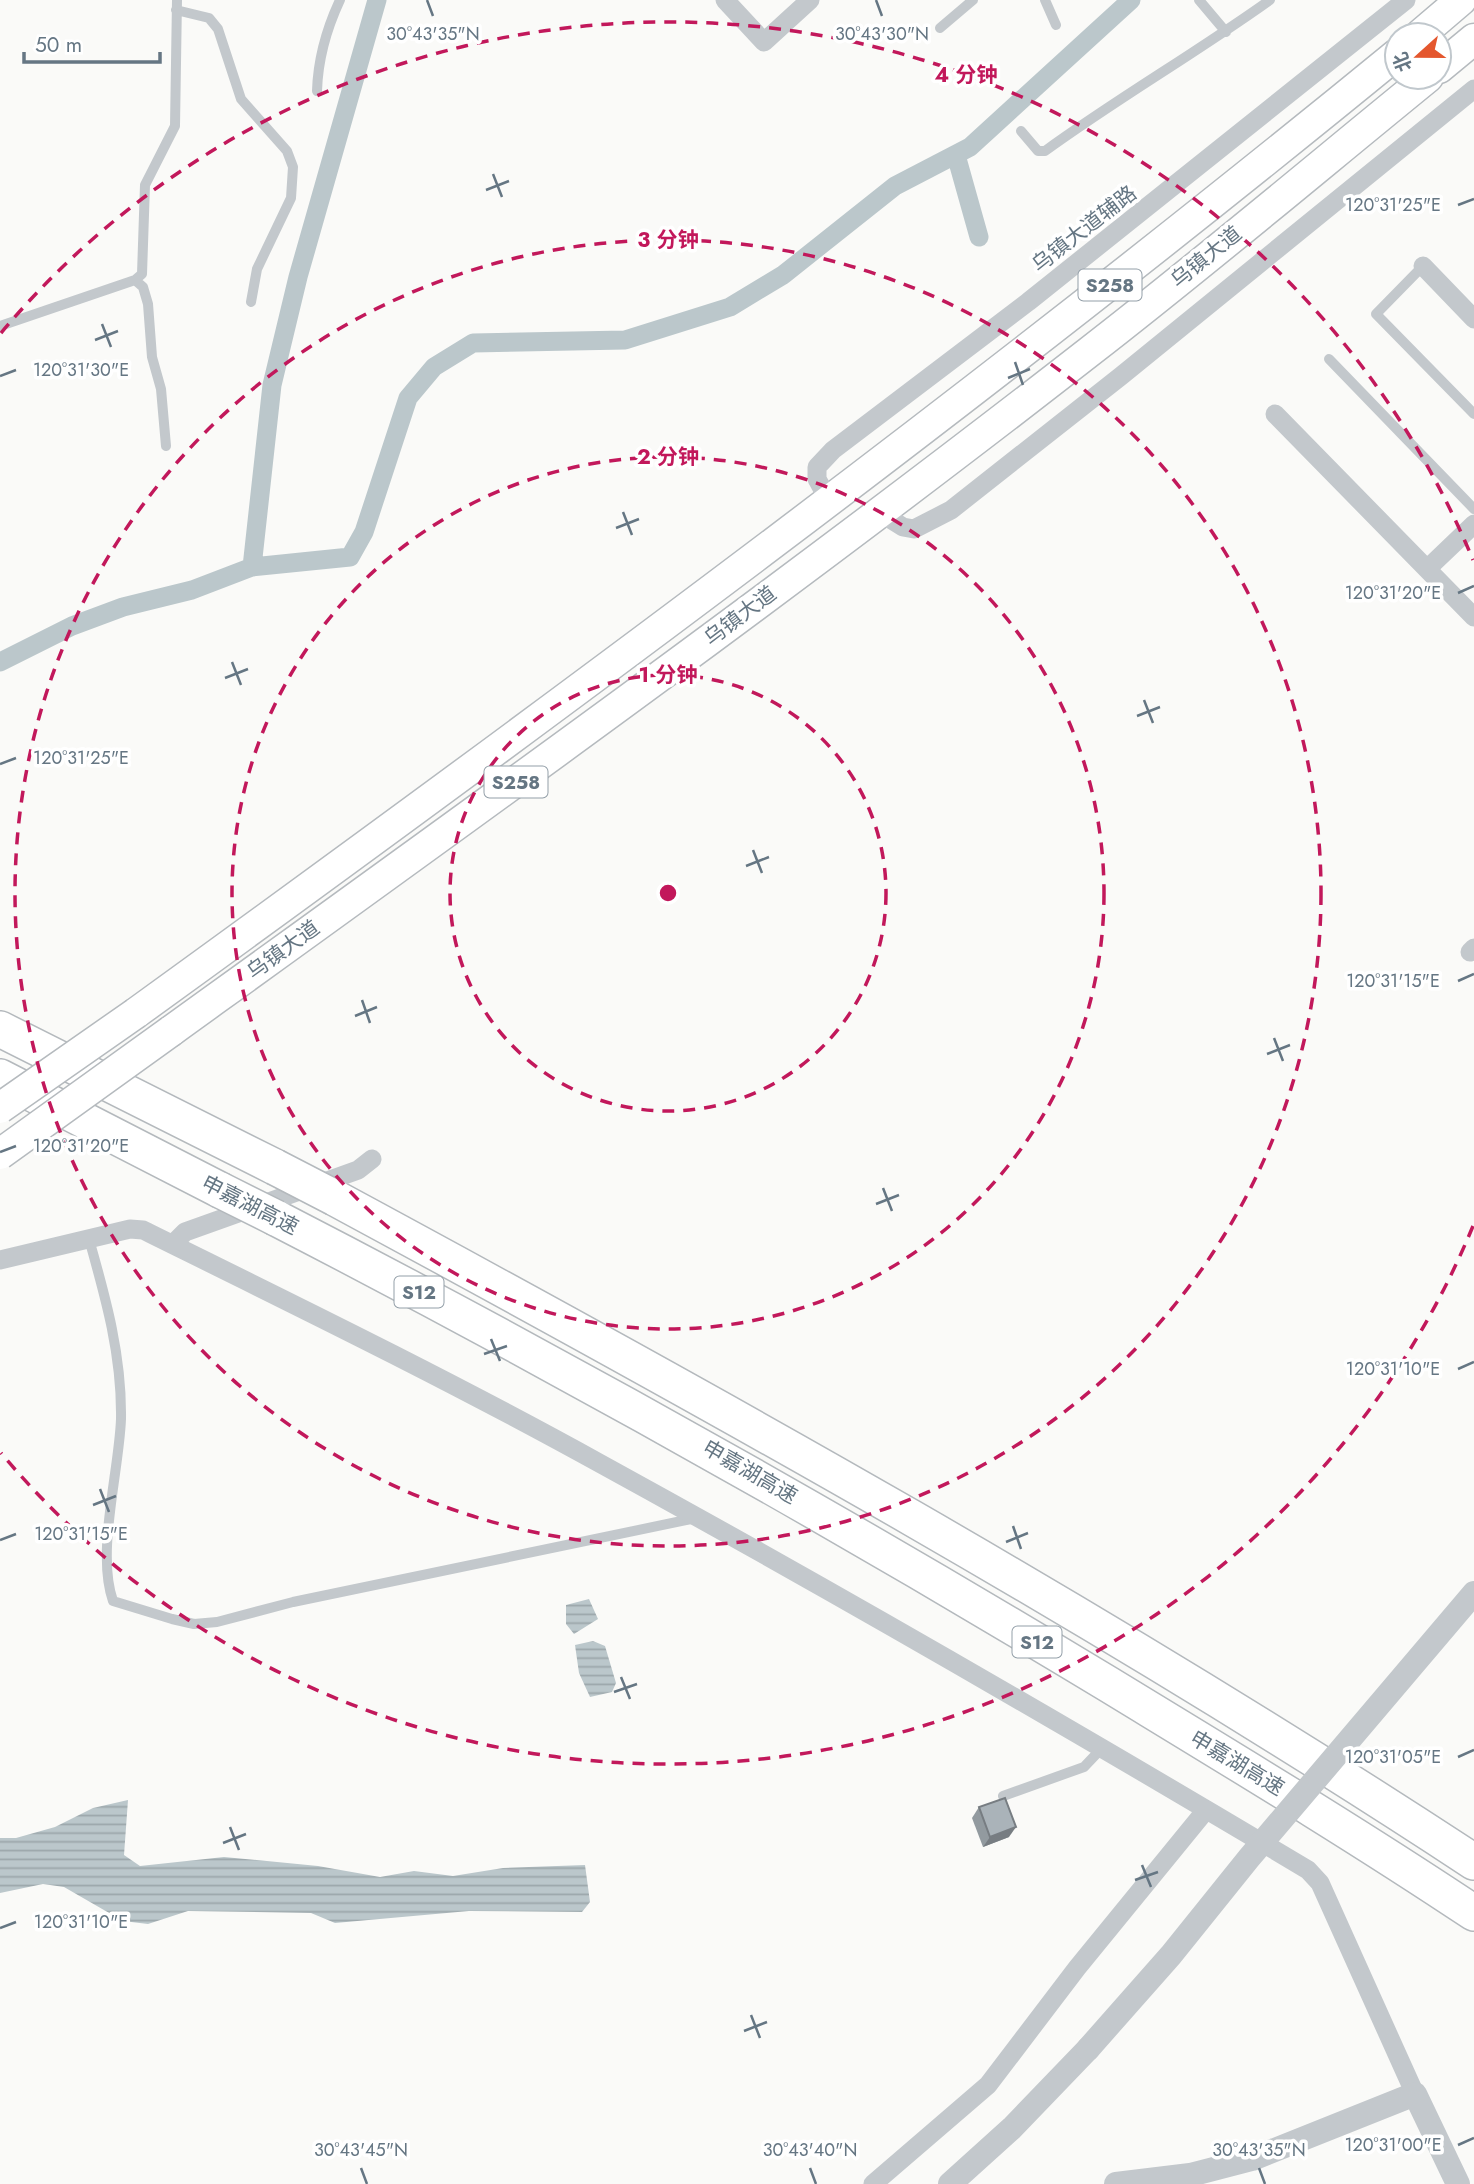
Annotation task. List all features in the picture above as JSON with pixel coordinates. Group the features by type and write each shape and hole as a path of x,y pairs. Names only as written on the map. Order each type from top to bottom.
{"highway":[{"name":"申嘉湖高速","path":"0,1029 335,1198 598,1340 1071,1612 1284,1740 1474,1862"},
{"name":"申嘉湖高速","path":"0,1077 592,1384 992,1614 1321,1814 1474,1913"}],"main road":[{"path":"1436,21 1461,0"},
{"path":"1453,56 1474,39"},
{"name":"乌镇大道","path":"0,1108 516,737 824,505 1036,344 1383,65"},
{"name":"乌镇大道","path":"0,1154 541,764 868,521 1093,349 1410,91"}],"street":[{"path":"725,0 764,42 810,0"},
{"name":"乌镇大道辅路","path":"824,505 817,480 817,467 833,450 1028,302 1406,0"},
{"path":"868,521 914,529 951,510 1121,376 1474,89"},
{"path":"1423,267 1474,319"},
{"path":"1275,414 1474,617"},
{"path":"1427,569 1474,524"},
{"path":"173,1244 185,1232 358,1170 373,1158"},
{"path":"0,1260 130,1229 143,1230 388,1352 698,1518 939,1653 1308,1870 1320,1883 1458,2184"},
{"path":"950,2184 1012,2129 1088,2049 1171,1955 1249,1858 1474,1593"},
{"path":"873,2184 988,2085 1077,1968 1206,1810"},
{"path":"1116,2184 1190,2175 1252,2159 1415,2094"}],"lane":[{"path":"317,91 323,43 330,19 341,0"},
{"path":"940,28 973,0"},
{"path":"1045,0 1056,25"},
{"path":"1199,0 1226,32"},
{"path":"1021,131 1038,151 1045,151 1088,119 1226,32 1270,0"},
{"path":"0,326 135,280 142,274 145,262 145,185 175,126 176,5 209,18 218,29 242,99 287,151 293,167 290,198 257,269 251,302"},
{"path":"1423,267 1376,314 1474,414"},
{"path":"135,280 143,288 148,304 152,357 161,389 166,446"},
{"path":"1329,359 1474,509"},
{"path":"89,1239 115,1333 120,1376 121,1421 107,1568 113,1601 125,1607 194,1624 217,1622 293,1602 698,1518"},
{"path":"1003,1796 1084,1767 1102,1748"}],"shaded area":[{"path":"589,1599 598,1619 574,1634 566,1624 566,1605"},
{"path":"593,1641 605,1646 616,1683 612,1692 590,1697 579,1673 575,1645"},
{"path":"128,1800 124,1855 140,1866 224,1857 318,1866 380,1877 414,1871 453,1876 503,1868 585,1865 590,1902 582,1912 469,1911 335,1923 311,1913 188,1911 148,1924 123,1921 64,1887 43,1884 0,1893 0,1838 16,1838 55,1827 93,1808"}],"building":[{"path":"1005,1798 1016,1827 990,1837 979,1807"}],"waterway":[{"path":"252,567 272,385 298,277 377,0"},
{"path":"0,662 72,626 123,607 192,590 252,567 350,557 364,532 408,398 434,367 473,343 625,340 730,307 783,275 895,186 970,147 1131,0"},
{"path":"956,155 979,237"}]}
